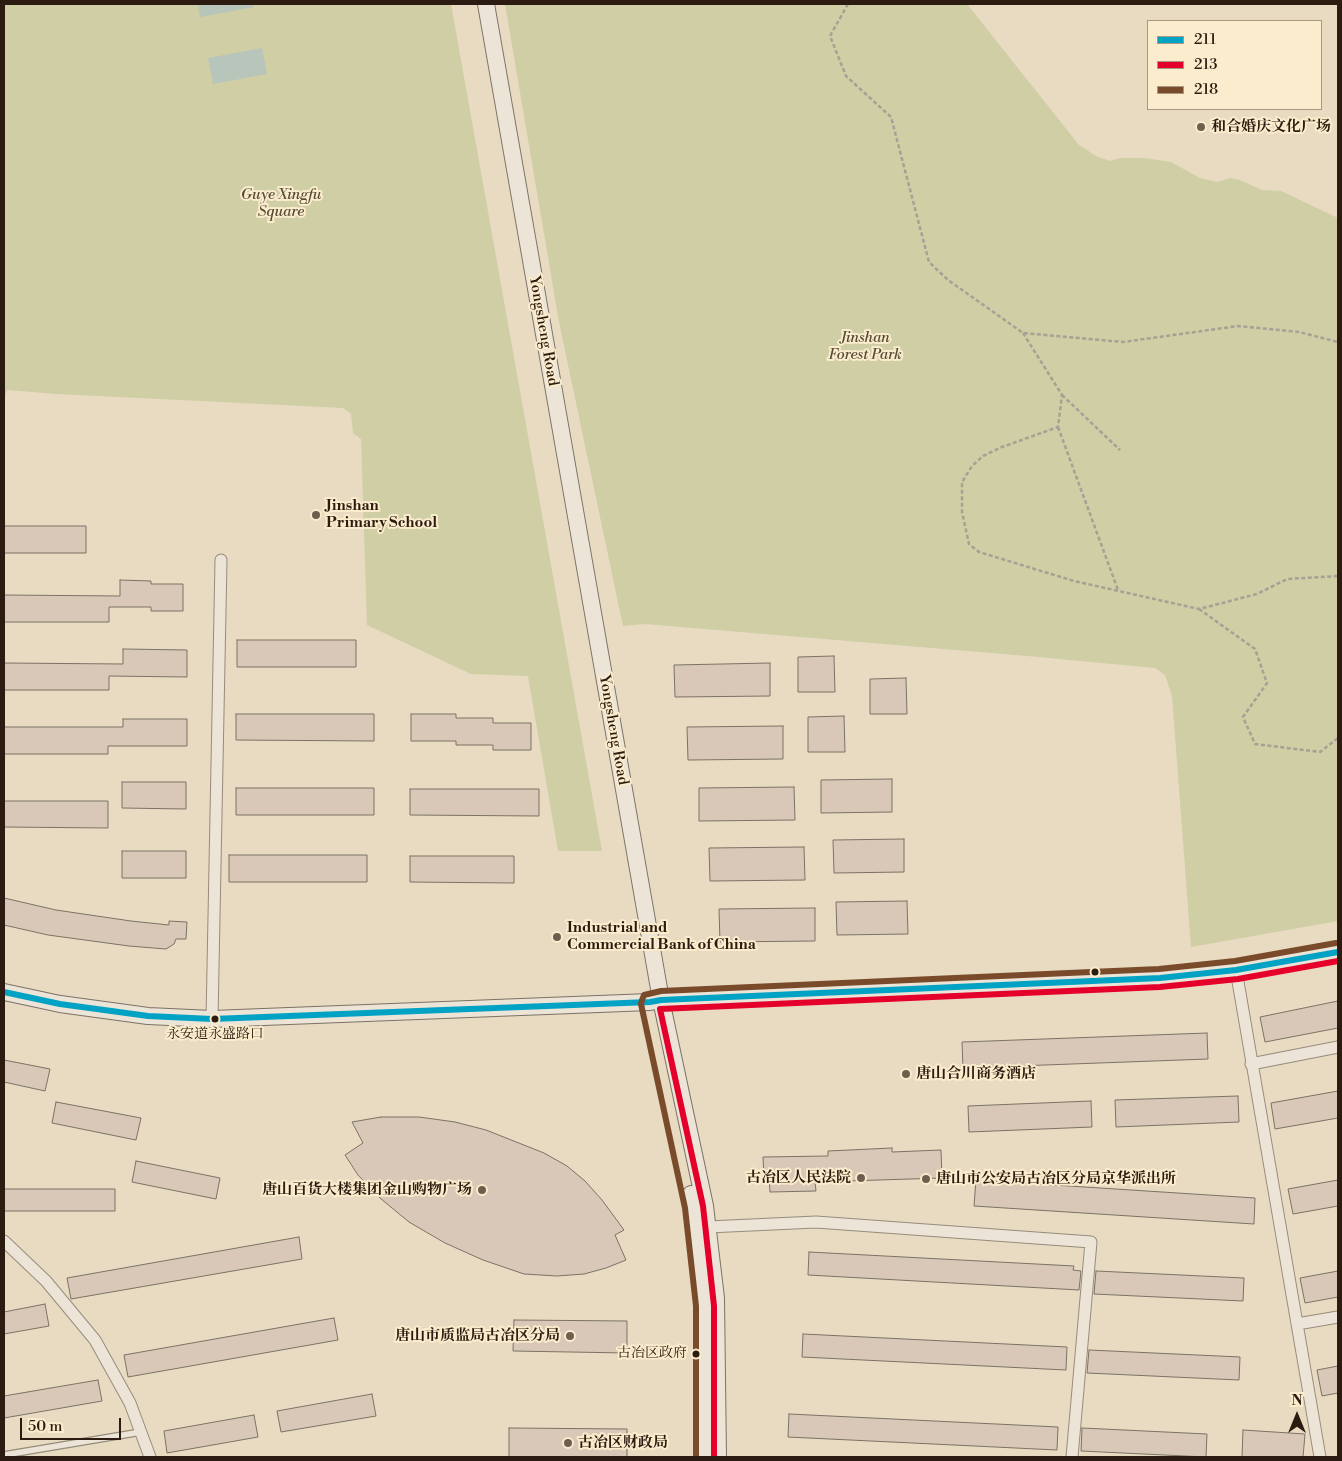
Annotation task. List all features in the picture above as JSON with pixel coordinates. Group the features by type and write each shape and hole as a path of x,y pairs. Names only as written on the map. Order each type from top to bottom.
{"main road":[{"name":"Yongsheng Road","path":"474,4 694,1207 705,1306 705,1457"},
{"name":"Yongsheng Road","path":"486,4 655,1001 705,1206 716,1298 718,1457"},
{"path":"4,992 60,1004 109,1011 148,1016 212,1019 1160,978 1236,970 1338,952"}],"street":[{"path":"212,1019 221,560"},
{"path":"1236,970 1320,1457"},
{"path":"1251,1064 1338,1047"},
{"path":"708,1227 816,1222 1091,1242 1072,1457"},
{"path":"4,1241 46,1281 95,1340 130,1403 150,1457"},
{"path":"1296,1324 1338,1316"}],"lane":[{"path":"4,1456 141,1432"}],"path":[{"path":"848,4 830,36 846,76 891,117 929,262 948,280 1023,333 1062,395 1120,450"},
{"path":"1023,333 1123,342 1238,326 1299,332 1338,342"},
{"path":"1062,395 1058,427 1118,591"},
{"path":"1058,427 983,456 972,466 962,482 962,512 970,544 979,552 1074,580 1199,609 1255,649 1267,683 1243,717 1255,744 1320,752 1338,738"},
{"path":"1199,609 1257,594 1287,578 1338,576"}],"green space":[{"name":"Guye Xingfu Square","path":"4,4 451,4 602,851 558,851 528,676 471,674 367,625 361,439 353,433 351,414 343,408 7,390 4,399"},
{"name":"Jinshan Forest Park","path":"505,4 967,4 1079,145 1096,156 1110,161 1119,158 1144,158 1171,162 1200,178 1217,182 1230,178 1240,180 1262,190 1281,191 1338,218 1338,921 1191,947 1172,696 1165,675 1155,668 645,624 623,626 559,322"}],"shaded area":[{"path":"198,4 254,4 254,7 200,17"},
{"path":"262,48 267,74 213,84 208,58"}],"building":[{"path":"4,526 86,526 86,553 4,553"},
{"path":"120,580 151,581 151,584 183,584 183,611 151,611 151,607 109,607 109,622 4,622 4,595 120,596"},
{"path":"237,640 356,640 356,667 237,667"},
{"path":"123,649 187,650 187,677 109,676 109,690 4,690 4,663 123,664"},
{"path":"834,656 835,692 798,692 798,657"},
{"path":"770,663 770,696 675,697 674,665"},
{"path":"906,678 907,714 870,714 870,679"},
{"path":"236,714 374,714 374,741 236,740"},
{"path":"411,714 456,714 456,718 493,718 493,723 531,723 531,750 493,750 493,745 456,745 456,741 411,741"},
{"path":"844,716 845,752 808,752 808,717"},
{"path":"123,719 187,719 187,746 108,746 108,754 4,754 4,727 123,727"},
{"path":"783,726 783,759 688,760 687,727"},
{"path":"892,779 892,812 821,813 821,780"},
{"path":"122,782 186,782 186,809 122,808"},
{"path":"794,787 795,820 699,821 699,788"},
{"path":"236,788 374,788 374,815 236,815"},
{"path":"410,789 539,789 539,816 410,815"},
{"path":"4,801 108,801 108,828 4,827"},
{"path":"904,839 904,872 834,873 833,840"},
{"path":"804,847 805,880 710,881 709,848"},
{"path":"122,851 186,851 186,878 122,878"},
{"path":"229,855 367,855 367,882 229,882"},
{"path":"410,856 514,856 514,883 410,882"},
{"path":"4,898 56,910 131,921 169,925 169,921 187,922 186,939 176,939 174,944 166,949 48,935 4,925"},
{"path":"907,901 908,934 837,935 836,902"},
{"path":"815,908 815,941 720,942 719,909"},
{"path":"1338,1001 1338,1028 1265,1042 1260,1017"},
{"path":"1207,1033 1208,1059 963,1068 962,1042"},
{"path":"4,1060 50,1069 45,1091 4,1082"},
{"path":"1338,1091 1338,1118 1275,1129 1271,1103"},
{"path":"1238,1096 1239,1122 1116,1127 1115,1100"},
{"path":"1091,1101 1092,1127 969,1132 968,1106"},
{"path":"56,1102 141,1118 136,1140 52,1123"},
{"name":"唐山百货大楼集团金山购物广场","path":"381,1117 419,1117 455,1122 486,1130 544,1153 567,1166 585,1181 602,1200 624,1230 615,1235 626,1260 584,1274 557,1276 524,1274 483,1260 445,1243 409,1222 380,1198 358,1175 345,1155 363,1143 352,1122"},
{"path":"892,1148 892,1152 941,1150 942,1178 815,1182 816,1191 770,1192 769,1176 764,1177 763,1157 828,1156 828,1151"},
{"path":"136,1161 220,1178 216,1199 132,1182"},
{"path":"976,1180 1255,1198 1254,1224 974,1206"},
{"path":"1338,1180 1338,1206 1293,1214 1288,1189"},
{"path":"4,1189 115,1189 115,1211 4,1211"},
{"path":"299,1237 302,1259 71,1299 67,1278"},
{"path":"809,1252 1074,1266 1073,1270 1081,1271 1079,1290 808,1275"},
{"path":"1096,1271 1244,1278 1243,1301 1094,1294"},
{"path":"1338,1271 1338,1297 1305,1303 1300,1278"},
{"path":"45,1304 49,1326 4,1334 4,1312"},
{"path":"334,1318 338,1340 128,1377 124,1355"},
{"name":"唐山市质监局古冶区分局","path":"514,1320 627,1321 627,1353 513,1351"},
{"path":"803,1334 1067,1347 1066,1370 802,1357"},
{"path":"1089,1350 1240,1357 1239,1380 1087,1373"},
{"path":"1338,1366 1338,1393 1322,1396 1317,1370"},
{"path":"98,1380 102,1401 4,1418 4,1396"},
{"path":"372,1394 376,1416 281,1432 277,1411"},
{"path":"789,1414 1058,1427 1057,1450 788,1437"},
{"path":"254,1415 258,1437 167,1453 164,1431"},
{"name":"古冶区财政局","path":"509,1428 627,1429 627,1457 509,1457"},
{"path":"1082,1428 1207,1434 1206,1457 1081,1451"},
{"path":"1243,1430 1305,1434 1303,1457 1242,1457"}],"transit line":[{"name":"218","path":"696,1457 696,1306 685,1208 641,1004 644,995 661,991 1159,969 1235,961 1336,943"},
{"name":"211","path":"4,992 60,1004 148,1016 212,1019 650,1002 1160,978 1236,970 1338,952"},
{"name":"213","path":"714,1457 714,1306 703,1206 660,1009 1160,987 1238,979 1338,961"}],"place":[{"name":"和合婚庆文化广场","path":"1201,127"},
{"name":"Jinshan Primary School","path":"316,515"},
{"name":"Industrial and Commercial Bank of China","path":"557,937"},
{"name":"永安道永盛路口","path":"215,1019"},
{"name":"唐山合川商务酒店","path":"906,1074"},
{"name":"古冶区人民法院","path":"861,1178"},
{"name":"唐山市公安局古冶区分局京华派出所","path":"926,1179"},
{"name":"唐山百货大楼集团金山购物广场","path":"482,1190"},
{"name":"唐山市质监局古冶区分局","path":"570,1336"},
{"name":"古冶区政府","path":"696,1354"},
{"name":"古冶区财政局","path":"568,1443"}]}
